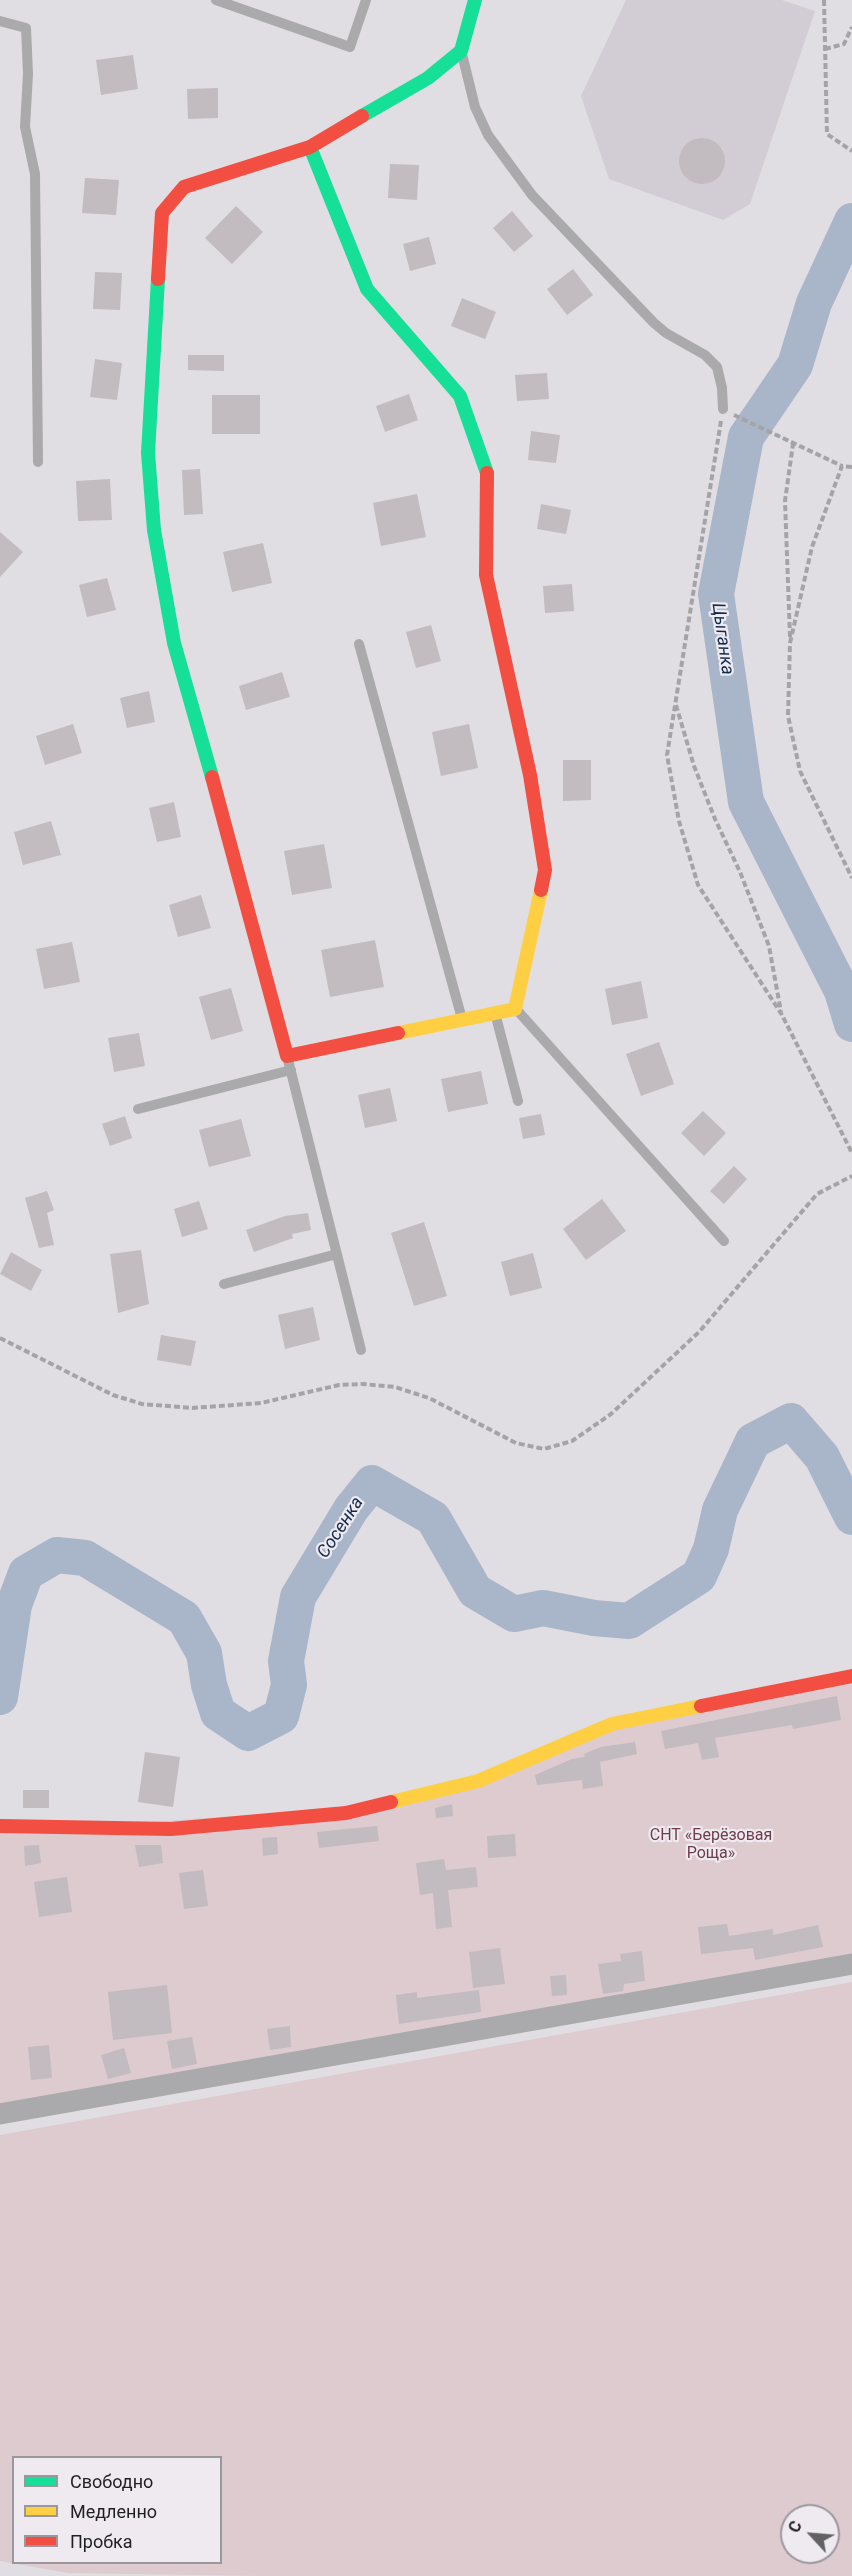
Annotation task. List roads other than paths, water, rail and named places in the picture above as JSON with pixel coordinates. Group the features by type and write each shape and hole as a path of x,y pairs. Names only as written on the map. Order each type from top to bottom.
{"street":[{"path":"310,147 368,289 460,396 488,477 486,575 530,775 545,870 515,1009 287,1056 235,856 174,643 154,530 148,453 162,213 184,187 310,147 428,78 461,51 475,0"},
{"path":"0,1826 171,1829 346,1813 478,1781 612,1724 852,1676"},
{"path":"0,2114 852,1964"}],"lane":[{"path":"216,0 350,47 366,0"},
{"path":"0,21 26,28 28,74 25,127 35,174 38,462"},
{"path":"461,51 475,107 488,135 532,195 635,304 666,333 695,348 717,367 722,388 723,409"},
{"path":"359,644 462,1020"},
{"path":"515,1009 724,1241"},
{"path":"495,1013 518,1101"},
{"path":"287,1056 361,1350"},
{"path":"138,1109 291,1070"},
{"path":"224,1284 337,1254"}],"waterway":[{"name":"Цыганка","path":"852,221 814,303 795,365 746,437 716,594 746,802 842,991 852,1024"},
{"name":"Сосенка","path":"0,1697 14,1605 26,1573 57,1555 85,1558 184,1618 204,1653 209,1685 218,1713 248,1733 281,1716 289,1685 286,1661 298,1597 351,1509 372,1483 433,1518 475,1591 514,1614 543,1608 594,1618 629,1621 699,1576 711,1549 720,1510 753,1441 791,1421 822,1457 852,1517"}],"park label":[{"name":"СНТ «Берёзовая Роща»","path":"711,1845"}]}
